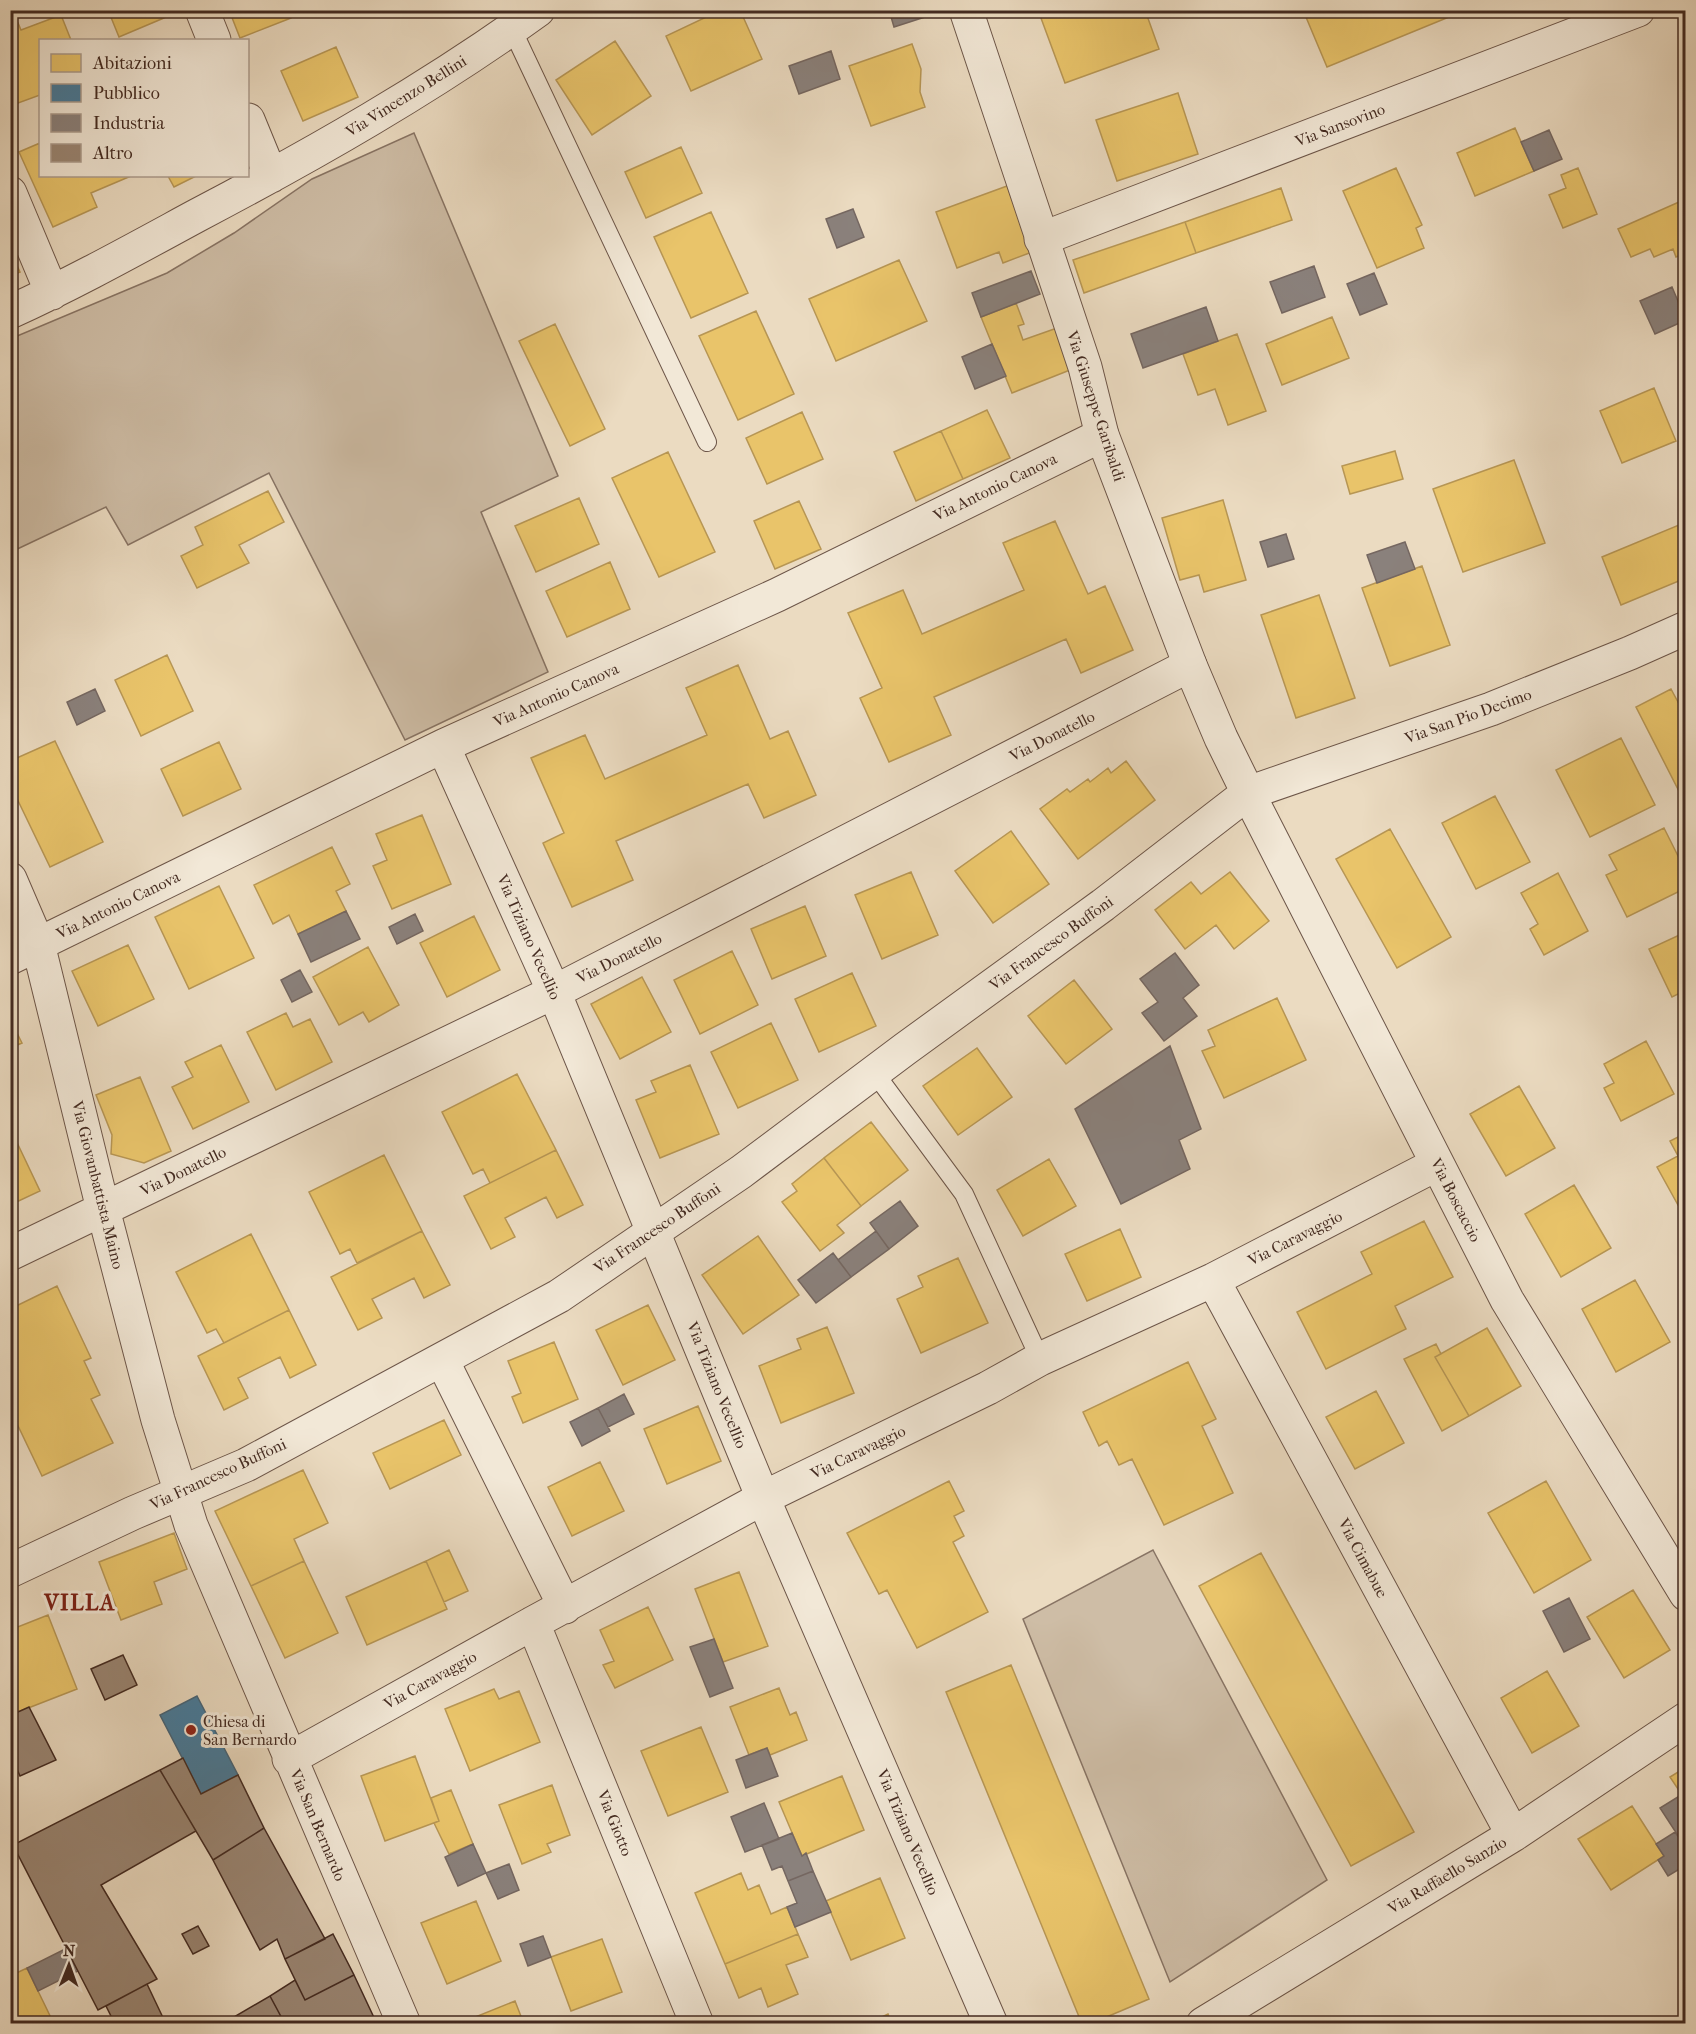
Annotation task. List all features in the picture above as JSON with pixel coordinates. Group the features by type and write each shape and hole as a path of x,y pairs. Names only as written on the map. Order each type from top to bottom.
{"street":[{"path":"202,10 214,39"},
{"name":"Via Giuseppe Garibaldi","path":"966,10 1084,367 1102,435 1190,665 1248,794"},
{"name":"Via Sansovino","path":"1041,239 1638,10"},
{"name":"Via Vincenzo Bellini","path":"10,312 52,293 271,176 396,105 525,20"},
{"path":"249,122 271,176"},
{"path":"10,193 52,293"},
{"name":"Via Antonio Canova","path":"24,951 443,746 777,595 1102,435"},
{"name":"Via San Pio Decimo","path":"1248,794 1491,709 1686,628"},
{"name":"Via Donatello","path":"10,1254 554,992 1190,665"},
{"name":"Via Tiziano Vecellio","path":"443,746 554,992 763,1498 991,2024"},
{"name":"Via Francesco Buffoni","path":"10,1571 246,1465 559,1296 741,1172 1103,905 1248,794"},
{"name":"Via Boscaccio","path":"1248,794 1507,1300 1686,1594"},
{"name":"Via Giovanbattista Maino","path":"10,879 24,951 103,1209 158,1420 181,1493"},
{"name":"Via Caravaggio","path":"289,1759 763,1498 977,1393 1040,1359 1213,1280 1437,1164"},
{"name":"Via Cimabue","path":"1213,1280 1513,1835"},
{"path":"442,1360 565,1607"},
{"name":"Via San Bernardo","path":"181,1493 191,1525 289,1759 404,2024"},
{"name":"Via Giotto","path":"533,1623 697,2024"},
{"name":"Via Raffaello Sanzio","path":"1203,2024 1513,1835 1686,1719"}],"lane":[{"path":"525,20 707,442"},
{"path":"874,1072 964,1194 1040,1359"}],"shaded area":[{"path":"414,133 558,476 481,512 548,672 405,740 269,473 128,545 106,507 11,552 10,339 167,273 234,233 312,179"},
{"path":"1153,1550 1327,1880 1170,1982 1023,1619"}],"building: Abitazioni":[{"path":"108,10 177,10 178,12 119,37"},
{"path":"229,10 288,10 291,18 240,38"},
{"path":"721,10 740,10 762,59 691,91 666,36"},
{"path":"1038,10 1145,10 1159,49 1065,83"},
{"path":"1303,10 1466,10 1327,67"},
{"path":"61,15 71,39 39,39 39,95 10,106 10,25 18,23 21,30"},
{"path":"615,41 651,96 592,135 556,80"},
{"path":"912,44 921,69 920,92 925,107 871,126 849,66"},
{"path":"336,47 358,97 303,121 281,71"},
{"path":"1178,93 1198,154 1117,181 1096,120"},
{"path":"1515,128 1534,171 1475,196 1457,153"},
{"path":"39,143 39,177 129,177 91,193 97,207 53,227 19,152"},
{"path":"681,147 702,193 646,218 625,172"},
{"path":"1396,168 1422,225 1416,228 1424,248 1377,268 1343,191"},
{"path":"1578,168 1597,214 1563,228 1549,195 1566,188 1561,175"},
{"path":"169,177 194,177 174,187"},
{"path":"1007,186 1032,252 1003,263 999,252 957,268 936,212"},
{"path":"1281,188 1292,220 1196,253 1185,222"},
{"path":"1679,202 1686,215 1686,253 1676,257 1673,249 1654,257 1650,249 1631,257 1618,229"},
{"path":"711,212 748,293 691,318 654,237"},
{"path":"1185,222 1196,253 1084,293 1073,260"},
{"path":"10,250 20,272 10,276"},
{"path":"899,260 927,321 836,361 809,299"},
{"path":"1016,303 1024,324 1018,326 1023,340 1057,328 1070,370 1012,393 981,317"},
{"path":"756,311 794,394 738,420 699,336"},
{"path":"1332,317 1349,358 1282,385 1266,344"},
{"path":"555,324 605,429 570,446 519,341"},
{"path":"1237,334 1266,411 1228,425 1215,389 1198,395 1183,354"},
{"path":"1654,388 1676,441 1622,463 1600,411"},
{"path":"987,410 1010,458 963,479 941,431"},
{"path":"802,412 823,459 767,484 746,438"},
{"path":"941,431 963,479 916,501 894,452"},
{"path":"1395,451 1403,479 1350,494 1342,466"},
{"path":"668,452 715,552 659,577 612,478"},
{"path":"1514,460 1545,543 1463,572 1433,489"},
{"path":"268,491 284,522 239,545 249,563 197,588 181,556 203,545 195,527"},
{"path":"579,498 599,544 536,572 515,526"},
{"path":"1223,500 1246,580 1204,592 1199,575 1180,580 1162,518"},
{"path":"799,501 821,549 775,569 754,521"},
{"path":"1055,521 1088,594 1105,586 1133,650 1081,673 1066,639 934,697 951,735 889,762 860,698 882,688 848,613 903,590 922,634 1024,590 1003,543"},
{"path":"1686,522 1686,578 1621,605 1602,557"},
{"path":"610,562 630,609 567,637 546,591"},
{"path":"1422,566 1450,645 1390,666 1362,588"},
{"path":"1319,595 1355,698 1296,718 1261,615"},
{"path":"167,655 193,711 141,736 115,680"},
{"path":"738,665 770,739 788,731 816,795 764,818 748,784 616,841 633,880 572,907 543,843 564,833 531,758 585,735 605,779 707,735 686,688"},
{"path":"1671,689 1686,717 1686,805 1636,707"},
{"path":"1621,738 1655,805 1590,837 1556,770"},
{"path":"55,741 103,842 50,867 10,784 10,761"},
{"path":"219,742 241,789 183,816 161,769"},
{"path":"1126,761 1155,800 1078,859 1040,809 1067,789 1070,792 1088,779 1090,782 1108,768 1111,773"},
{"path":"1495,796 1530,862 1476,889 1442,823"},
{"path":"422,815 451,884 392,909 373,866 387,860 376,834"},
{"path":"1664,828 1686,872 1686,888 1627,917 1606,875 1617,870 1609,855"},
{"path":"1390,829 1451,937 1397,968 1336,859"},
{"path":"1011,831 1049,884 993,923 955,871"},
{"path":"332,847 350,884 336,891 346,911 298,934 289,915 273,924 254,885"},
{"path":"911,872 938,935 882,959 855,895"},
{"path":"1230,872 1269,921 1234,949 1216,925 1185,949 1155,910 1191,882 1201,894"},
{"path":"1558,873 1588,931 1544,955 1530,929 1538,924 1521,893"},
{"path":"219,886 254,958 189,989 155,917"},
{"path":"805,906 826,956 772,979 751,929"},
{"path":"474,916 500,970 447,997 420,943"},
{"path":"1686,932 1686,990 1672,997 1649,949"},
{"path":"128,945 154,999 98,1026 72,971"},
{"path":"368,947 399,1005 369,1022 363,1012 339,1025 313,977"},
{"path":"732,951 758,1005 700,1034 674,980"},
{"path":"852,973 876,1026 819,1052 795,999"},
{"path":"642,977 671,1032 620,1059 591,1004"},
{"path":"1074,980 1112,1029 1066,1064 1028,1016"},
{"path":"1277,998 1306,1060 1224,1098 1202,1051 1215,1046 1208,1030"},
{"path":"286,1013 293,1027 310,1019 332,1062 276,1090 247,1032"},
{"path":"10,1019 22,1043 10,1048"},
{"path":"771,1023 798,1080 738,1108 711,1052"},
{"path":"1646,1041 1674,1094 1621,1121 1604,1088 1614,1083 1604,1064"},
{"path":"221,1045 249,1102 193,1129 172,1087 193,1077 185,1062"},
{"path":"977,1048 1012,1097 958,1135 923,1086"},
{"path":"690,1065 719,1134 660,1158 636,1100 656,1092 651,1081"},
{"path":"517,1074 556,1150 490,1183 483,1169 473,1174 442,1112"},
{"path":"140,1077 171,1151 144,1163 111,1154 112,1135 96,1095"},
{"path":"1519,1086 1555,1148 1506,1176 1470,1114"},
{"path":"871,1122 908,1170 861,1206 824,1158"},
{"path":"12,1132 40,1191 10,1205 10,1133"},
{"path":"1686,1133 1686,1201 1678,1205 1657,1167 1678,1156 1670,1141"},
{"path":"556,1150 583,1205 557,1218 546,1197 505,1218 515,1237 491,1249 464,1196"},
{"path":"384,1155 422,1231 357,1263 350,1249 340,1254 309,1192"},
{"path":"824,1158 861,1206 837,1225 844,1233 820,1251 782,1202 797,1191 792,1184"},
{"path":"1049,1159 1076,1206 1023,1236 997,1190"},
{"path":"1574,1185 1611,1248 1561,1277 1525,1214"},
{"path":"1424,1221 1453,1277 1395,1306 1406,1329 1326,1369 1297,1312 1372,1274 1361,1252"},
{"path":"1120,1229 1141,1277 1087,1301 1065,1254"},
{"path":"422,1231 450,1285 424,1298 414,1278 372,1299 382,1318 358,1330 331,1277"},
{"path":"251,1234 289,1310 224,1343 216,1329 207,1333 176,1272"},
{"path":"758,1236 799,1295 743,1334 702,1275"},
{"path":"958,1258 988,1323 921,1353 897,1299 923,1287 918,1276"},
{"path":"1635,1280 1670,1342 1616,1372 1582,1309"},
{"path":"57,1286 91,1358 84,1361 100,1395 91,1399 113,1443 42,1476 10,1409 10,1309"},
{"path":"648,1305 675,1360 623,1385 596,1330"},
{"path":"289,1310 316,1365 290,1378 280,1357 238,1378 248,1398 224,1410 198,1356"},
{"path":"827,1327 854,1393 781,1423 759,1366 801,1349 797,1339"},
{"path":"1487,1328 1521,1386 1469,1416 1435,1357"},
{"path":"554,1342 578,1399 523,1423 512,1397 521,1393 508,1361"},
{"path":"1436,1344 1441,1354 1435,1357 1469,1416 1442,1431 1404,1359"},
{"path":"1188,1362 1216,1419 1202,1426 1233,1493 1164,1525 1132,1459 1119,1465 1107,1441 1099,1446 1083,1412"},
{"path":"1376,1391 1404,1443 1355,1469 1326,1417"},
{"path":"698,1406 721,1461 667,1484 644,1429"},
{"path":"444,1420 461,1455 390,1489 373,1453"},
{"path":"600,1462 624,1511 572,1536 548,1487"},
{"path":"303,1470 328,1523 294,1539 304,1561 251,1586 215,1511"},
{"path":"949,1481 964,1511 954,1516 964,1536 953,1542 988,1612 917,1648 887,1590 879,1594 847,1533"},
{"path":"1546,1481 1591,1560 1534,1593 1488,1513"},
{"path":"174,1533 187,1569 154,1582 162,1604 121,1620 99,1562"},
{"path":"449,1550 468,1591 444,1602 426,1561"},
{"path":"1261,1553 1414,1832 1351,1866 1199,1586"},
{"path":"304,1561 338,1633 285,1658 251,1586"},
{"path":"426,1561 447,1609 367,1645 346,1597"},
{"path":"739,1572 768,1646 723,1662 695,1589"},
{"path":"1633,1590 1670,1650 1624,1678 1587,1617"},
{"path":"648,1607 673,1660 615,1688 603,1665 614,1661 600,1630"},
{"path":"48,1615 77,1689 18,1712 10,1693 10,1630"},
{"path":"1011,1665 1149,1999 1090,2024 1082,2024 946,1692"},
{"path":"1547,1671 1579,1726 1532,1753 1501,1698"},
{"path":"779,1688 790,1715 796,1712 807,1740 770,1755 767,1748 749,1755 730,1707"},
{"path":"494,1689 499,1699 519,1691 540,1742 470,1771 445,1709"},
{"path":"701,1727 728,1792 668,1816 641,1751"},
{"path":"415,1756 439,1821 385,1841 361,1776"},
{"path":"1686,1767 1686,1801 1670,1777"},
{"path":"842,1776 864,1830 802,1856 779,1802"},
{"path":"552,1785 570,1835 547,1844 551,1852 522,1864 499,1805"},
{"path":"451,1790 473,1844 449,1854 434,1823 439,1821 431,1798"},
{"path":"1632,1806 1664,1856 1611,1890 1578,1839"},
{"path":"741,1873 748,1890 759,1885 771,1914 787,1907 798,1934 725,1964 695,1893"},
{"path":"880,1878 905,1938 851,1960 826,1901"},
{"path":"476,1901 501,1961 447,1984 421,1923"},
{"path":"798,1934 808,1957 786,1965 798,1994 768,2007 761,1988 739,1998 725,1964"},
{"path":"602,1939 622,1992 571,2011 551,1957"},
{"path":"27,1968 54,2024 10,2024 10,1976"},
{"path":"515,2001 524,2024 458,2024"},
{"path":"888,2014 892,2024 867,2024"}],"building: Pubblico":[{"name":"Chiesa di San Bernardo","path":"197,1696 238,1775 201,1794 160,1715"}],"building: Industria":[{"path":"889,10 922,10 925,17 894,27"},
{"path":"831,51 840,79 799,94 789,66"},
{"path":"1549,130 1562,159 1534,171 1521,142"},
{"path":"853,209 864,237 837,248 826,219"},
{"path":"1314,266 1325,297 1282,313 1270,282"},
{"path":"1031,271 1040,294 981,317 972,293"},
{"path":"1374,273 1387,304 1360,315 1347,284"},
{"path":"1672,287 1686,320 1655,334 1640,301"},
{"path":"1206,307 1218,341 1143,368 1131,334"},
{"path":"992,344 1006,376 975,389 962,357"},
{"path":"1286,534 1294,559 1268,567 1260,542"},
{"path":"1405,542 1415,569 1377,583 1367,555"},
{"path":"95,689 105,711 77,725 67,702"},
{"path":"346,911 360,939 311,962 298,934"},
{"path":"415,914 423,931 397,944 389,927"},
{"path":"1175,953 1199,985 1183,998 1197,1016 1164,1041 1142,1013 1158,1002 1140,979"},
{"path":"300,970 312,992 292,1002 281,980"},
{"path":"1170,1046 1201,1129 1179,1140 1190,1169 1121,1204 1075,1109"},
{"path":"900,1201 918,1226 889,1249 870,1223"},
{"path":"876,1231 889,1249 851,1277 838,1260"},
{"path":"833,1253 851,1277 816,1303 798,1280"},
{"path":"624,1394 634,1414 608,1427 598,1408"},
{"path":"598,1408 610,1431 582,1446 570,1422"},
{"path":"1569,1598 1590,1639 1564,1652 1543,1611"},
{"path":"714,1639 733,1688 710,1697 690,1647"},
{"path":"767,1748 778,1776 746,1788 736,1760"},
{"path":"1681,1795 1686,1801 1686,1848 1660,1808"},
{"path":"764,1803 779,1839 745,1852 731,1817"},
{"path":"1675,1832 1686,1848 1686,1865 1668,1876 1658,1860 1664,1856 1656,1844"},
{"path":"792,1833 802,1856 806,1853 813,1871 788,1881 782,1866 772,1870 762,1845"},
{"path":"473,1844 486,1873 458,1886 445,1857"},
{"path":"509,1864 519,1890 498,1899 486,1873"},
{"path":"813,1871 831,1912 795,1927 787,1907 797,1903 788,1881"},
{"path":"543,1936 551,1957 528,1966 520,1944"},
{"path":"67,1948 78,1971 38,1991 27,1968"}],"building: Altro":[{"path":"123,1655 137,1685 105,1700 91,1669"},
{"path":"10,1693 18,1712 29,1707 56,1760 20,1776 10,1753"},
{"path":"183,1758 201,1794 238,1775 264,1828 213,1860 160,1770"},
{"path":"160,1770 196,1831 101,1885 157,1979 98,2010 13,1845"},
{"path":"264,1828 325,1939 285,1959 277,1939 260,1950 213,1860"},
{"path":"198,1926 209,1946 193,1954 182,1934"},
{"path":"333,1934 354,1975 305,2000 285,1959"},
{"path":"354,1975 377,2024 285,2024 270,1996 295,1980 305,2000"},
{"path":"147,1984 166,2024 115,2024 106,2006"},
{"path":"270,1996 285,2024 222,2024"}],"place":[{"name":"Chiesa di San Bernardo","path":"191,1730"}],"district":[{"name":"VILLA","path":"80,1603"}]}
